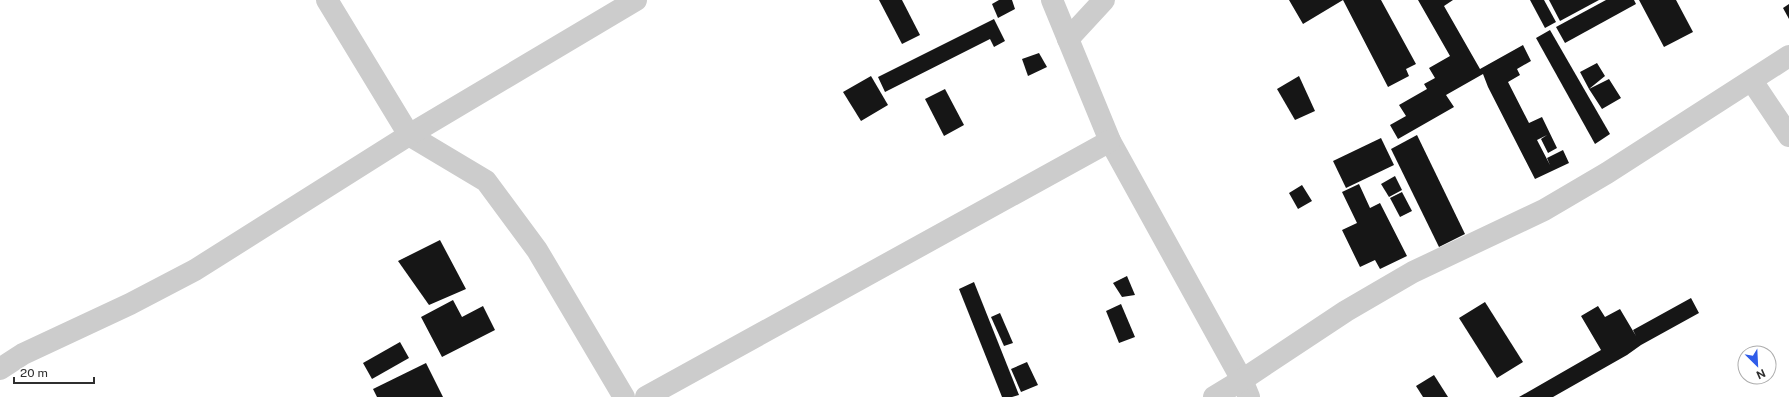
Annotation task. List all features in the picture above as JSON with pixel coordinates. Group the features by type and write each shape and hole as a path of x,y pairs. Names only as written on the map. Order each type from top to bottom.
{"street":[{"path":"327,0 409,135 486,181 537,250 624,397"},
{"path":"0,369 23,354 130,304 195,270 409,135 636,0"},
{"path":"1052,0 1110,141 1245,389"},
{"path":"1068,39 1104,0"},
{"path":"1214,397 1245,389 1346,311 1413,272 1544,210 1607,173 1789,56"},
{"path":"1752,81 1789,136"},
{"path":"646,397 1110,141"}],"building":[{"path":"879,0 902,0 920,35 902,44"},
{"path":"999,0 1012,0 1015,9 998,18 992,4"},
{"path":"1289,0 1343,0 1303,24"},
{"path":"1343,0 1381,0 1416,64 1406,69 1409,76 1388,87"},
{"path":"1418,0 1453,0 1444,6 1480,69 1523,45 1531,61 1517,69 1520,75 1508,82 1529,123 1542,117 1557,148 1548,153 1541,139 1547,135 1537,140 1550,165 1547,158 1563,150 1569,163 1535,179 1488,87 1483,74 1446,95 1454,107 1398,139 1390,125 1406,116 1399,105 1427,89 1424,84 1435,78 1429,68 1450,56"},
{"path":"1530,0 1544,0 1556,22 1545,28"},
{"path":"1549,0 1599,0 1560,21"},
{"path":"1606,0 1634,0 1636,4 1565,43 1556,27"},
{"path":"1639,0 1676,0 1693,32 1664,47"},
{"path":"1789,4 1789,19 1783,8"},
{"path":"994,19 1005,41 994,47 990,39 885,92 878,77"},
{"path":"1550,30 1610,134 1595,144 1536,38"},
{"path":"1039,53 1047,67 1028,76 1022,59"},
{"path":"1597,63 1605,76 1589,89 1580,72"},
{"path":"871,76 888,105 861,121 843,92"},
{"path":"1299,76 1315,111 1295,120 1277,89"},
{"path":"1609,79 1621,98 1602,109 1589,89"},
{"path":"945,89 964,125 944,136 925,99"},
{"path":"1417,135 1465,234 1439,247 1391,149"},
{"path":"1381,138 1394,165 1346,188 1333,161"},
{"path":"1395,176 1402,190 1389,197 1381,184"},
{"path":"1359,184 1370,208 1380,203 1407,256 1380,269 1375,260 1360,267 1342,230 1357,223 1342,192"},
{"path":"1302,185 1312,201 1298,209 1289,193"},
{"path":"1402,192 1412,211 1400,217 1390,198"},
{"path":"440,240 466,289 429,305 398,261"},
{"path":"1127,276 1135,295 1122,297 1113,283"},
{"path":"974,282 1019,395 1002,397 959,289"},
{"path":"1691,298 1699,313 1641,345 1627,355 1553,397 1519,397 1601,350 1581,316 1598,306 1605,317 1620,309 1636,336 1633,330"},
{"path":"453,300 462,317 483,306 495,330 442,357 421,317"},
{"path":"1485,302 1523,362 1497,378 1459,318"},
{"path":"1121,304 1135,337 1119,343 1106,311"},
{"path":"1000,313 1013,343 1004,346 991,317"},
{"path":"400,342 409,358 372,379 363,363"},
{"path":"1027,362 1038,385 1021,392 1011,369"},
{"path":"426,363 443,397 377,397 373,389"},
{"path":"1434,375 1448,397 1423,397 1416,386"}]}
